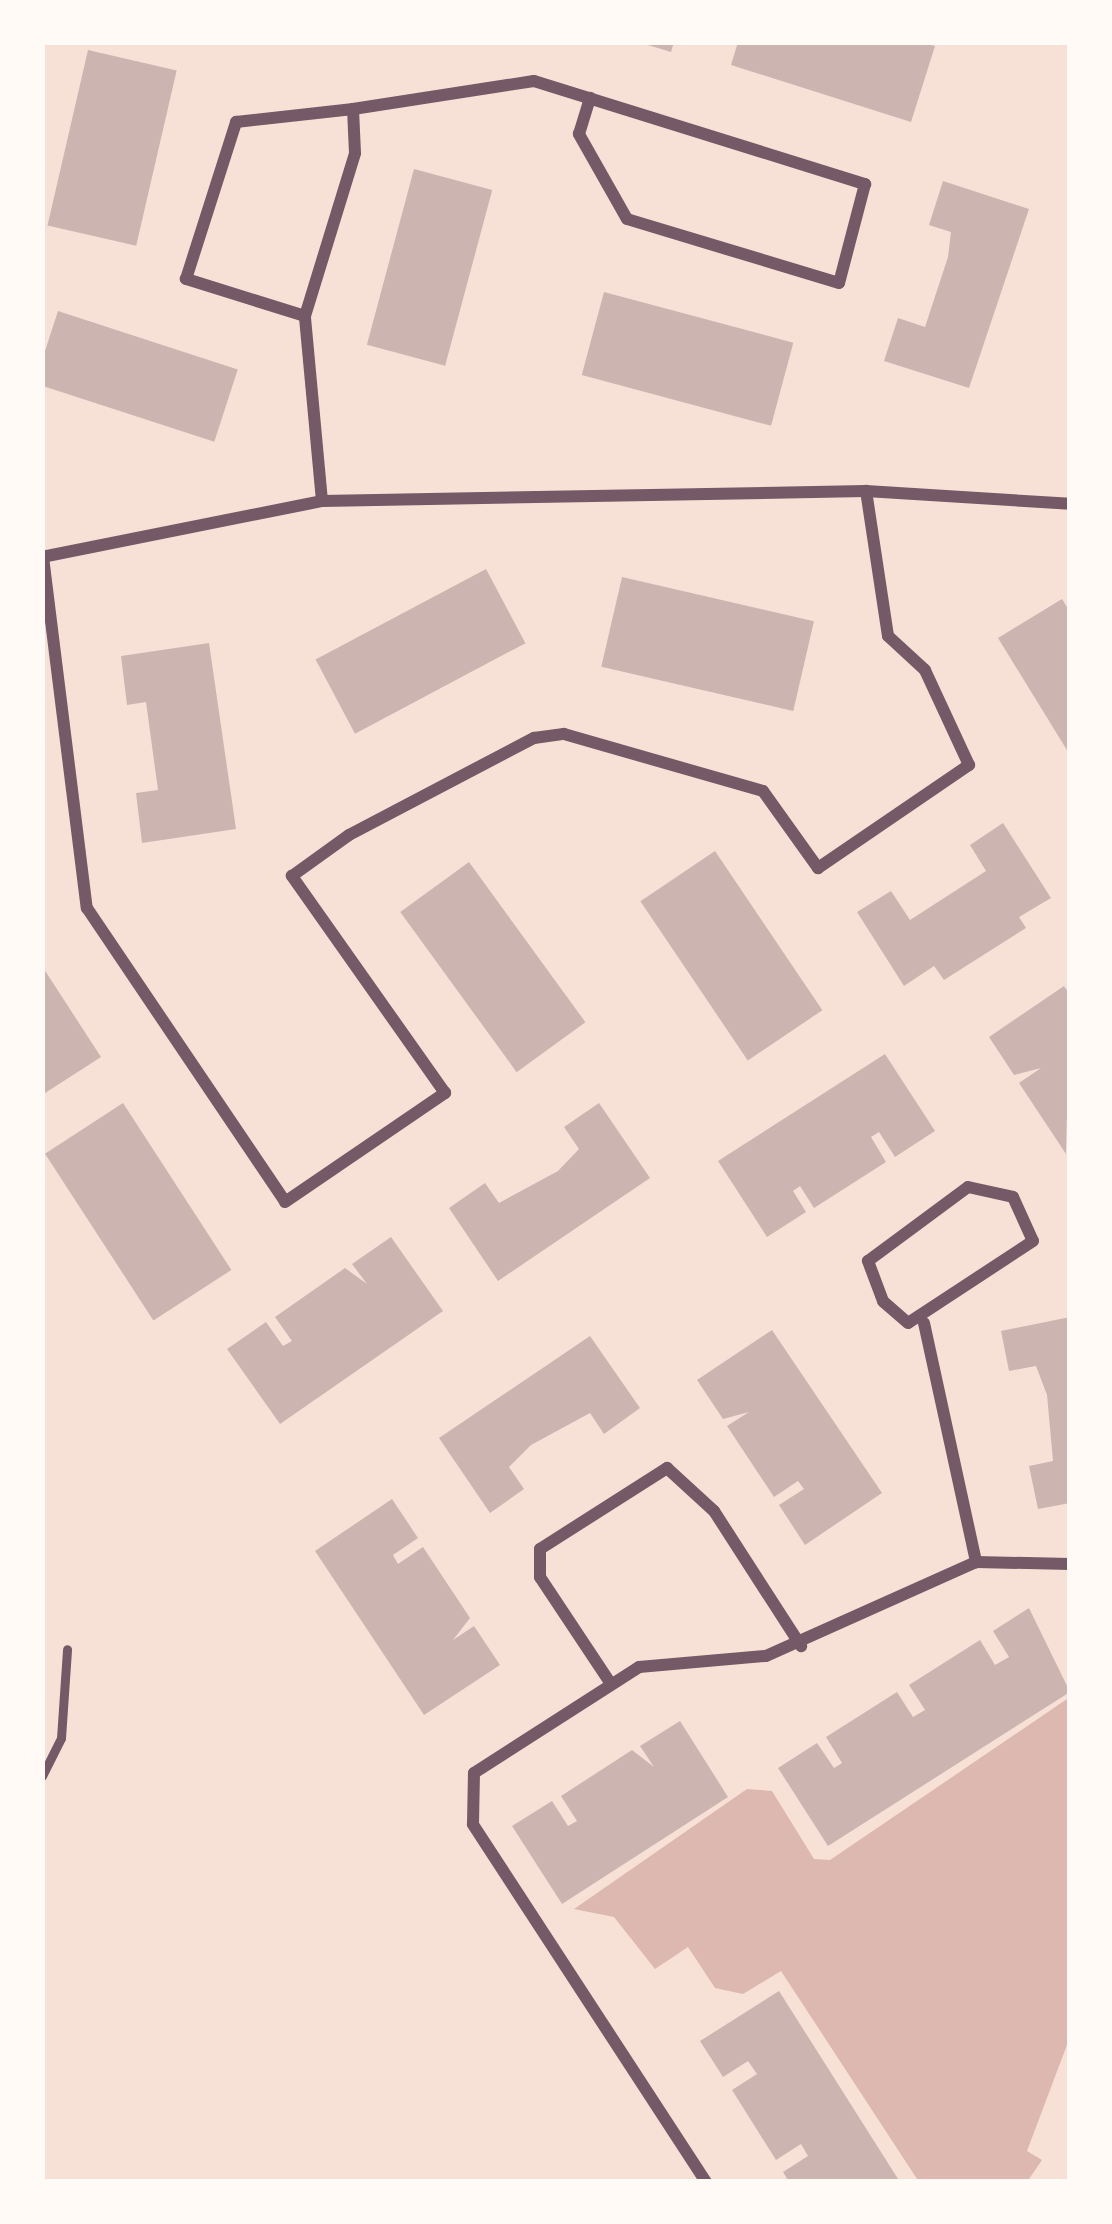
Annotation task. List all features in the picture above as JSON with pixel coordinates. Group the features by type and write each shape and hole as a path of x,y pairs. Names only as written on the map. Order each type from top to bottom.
{"street":[{"path":"305,316 187,279 236,122 534,81 590,98 865,184 839,283 627,219 579,134 590,98"},
{"path":"322,501 305,316 355,153 353,109"},
{"path":"866,491 888,636 933,684 969,765 818,868 763,791 564,734 535,738 349,835 292,876 445,1094 285,1202 87,908 43,557 322,501 866,491 1070,504"},
{"path":"968,1187 1004,1189 1034,1241 924,1322 895,1314 868,1261 968,1187"},
{"path":"924,1322 976,1562"},
{"path":"611,1684 540,1577 540,1549 668,1468 714,1511 801,1646"},
{"path":"706,2182 467,1811 474,1773 611,1684 658,1661 801,1646 976,1562 1070,1564"}],"lane":[{"path":"42,1776 61,1738 67,1649"}],"shaded area":[{"path":"1070,1697 1070,2037 1027,2151 1042,2160 1027,2182 919,2182 781,1971 743,1994 715,1988 688,1947 655,1969 614,1917 574,1909 747,1789 772,1791 814,1859 830,1860"}],"building":[{"path":"638,42 674,42 671,52"},
{"path":"738,42 921,42 935,46 911,122 731,65"},
{"path":"88,50 177,70 136,246 48,225"},
{"path":"414,169 492,190 445,366 367,345"},
{"path":"943,181 1029,209 969,388 884,361 898,318 925,327 948,257 951,232 929,225"},
{"path":"604,292 793,343 771,426 582,375"},
{"path":"58,311 238,369 214,442 42,386 42,360"},
{"path":"486,569 525,643 355,734 316,660"},
{"path":"622,577 814,621 793,711 601,667"},
{"path":"1062,599 1070,612 1070,755 998,638"},
{"path":"209,643 236,829 142,843 136,793 158,790 146,702 127,705 121,656"},
{"path":"1003,823 1051,898 1019,917 1026,928 944,980 934,966 904,986 857,912 891,891 910,920 986,871 970,845"},
{"path":"715,851 822,1010 748,1061 640,901"},
{"path":"469,862 585,1022 517,1072 400,912"},
{"path":"42,966 101,1057 42,1095"},
{"path":"1064,986 1070,995 1066,1154 1019,1083 1041,1068 1014,1075 989,1037"},
{"path":"885,1054 935,1131 895,1157 879,1132 871,1137 886,1162 814,1208 800,1186 793,1191 806,1212 767,1237 718,1161"},
{"path":"123,1103 231,1270 153,1321 45,1154"},
{"path":"599,1103 650,1178 498,1281 449,1208 485,1183 499,1203 558,1171 579,1149 564,1127"},
{"path":"391,1237 443,1311 280,1424 227,1349 266,1322 283,1346 292,1341 275,1317 345,1268 367,1284 352,1264"},
{"path":"1070,1317 1070,1503 1038,1509 1029,1466 1053,1461 1047,1395 1036,1366 1009,1371 1001,1331"},
{"path":"772,1330 882,1493 805,1545 779,1505 804,1489 798,1481 774,1497 727,1426 749,1412 723,1419 697,1380"},
{"path":"590,1336 640,1408 604,1434 590,1413 531,1445 509,1467 524,1489 490,1513 439,1438"},
{"path":"392,1499 418,1538 393,1555 398,1564 423,1547 470,1618 453,1640 474,1626 500,1665 424,1715 315,1551"},
{"path":"1029,1608 1070,1692 828,1846 778,1768 817,1743 834,1768 842,1763 826,1737 897,1692 913,1717 925,1710 909,1685 980,1640 995,1665 1009,1657 993,1631"},
{"path":"680,1721 728,1797 562,1904 512,1826 552,1801 568,1826 577,1821 561,1796 632,1750 654,1767 640,1746"},
{"path":"779,1991 900,2182 789,2182 783,2172 808,2156 801,2144 776,2160 732,2090 757,2074 748,2061 723,2077 700,2041"}]}
